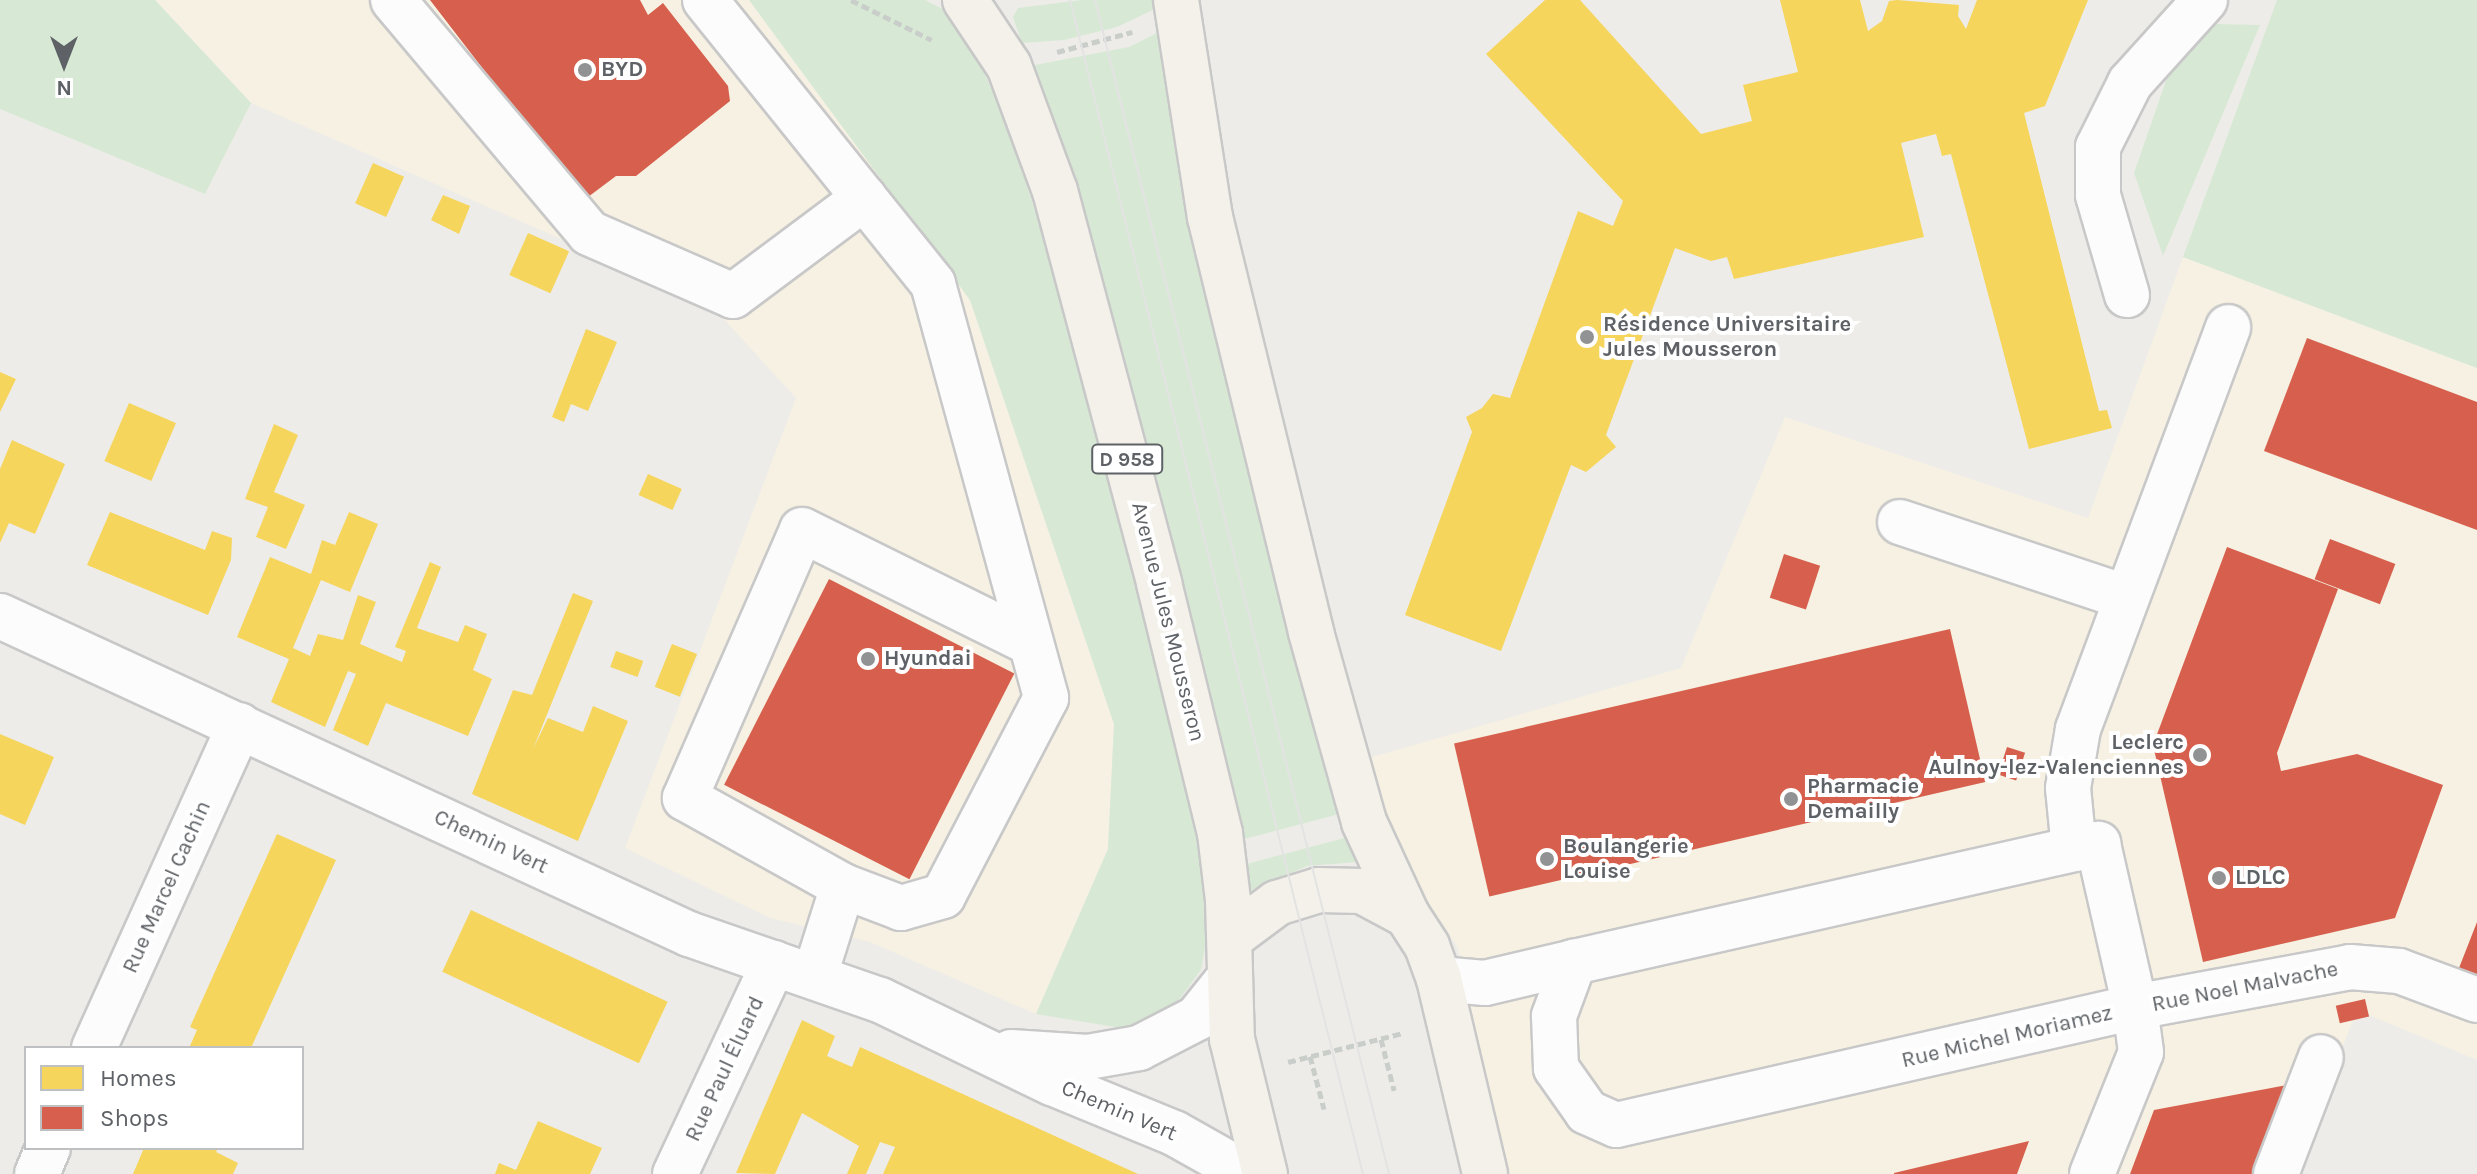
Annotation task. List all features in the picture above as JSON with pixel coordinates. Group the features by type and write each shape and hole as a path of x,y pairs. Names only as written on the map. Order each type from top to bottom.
{"main road":[{"name":"Avenue Jules Mousseron","path":"965,0 1002,53 1055,191 1159,583 1220,833 1232,1039 1265,1174"},
{"path":"1176,5 1210,217 1311,632 1364,822 1407,915 1427,946 1439,979 1485,1174"},
{"path":"1229,958 1277,903 1319,890 1362,891 1407,915"}],"street":[{"path":"393,0 589,233 733,296 864,198"},
{"path":"705,0 933,284 1031,643 1046,698 943,896 901,908 843,886 685,798 802,530 1031,643"},
{"path":"2127,295 2098,195 2098,147 2130,83 2205,0"},
{"path":"1439,979 1475,985 2074,849 2070,759 2125,597 2228,327"},
{"path":"1900,522 2125,597"},
{"name":"Chemin Vert","path":"0,616 689,934 794,969 989,1051 1174,1133 1247,1174"},
{"name":"Rue Marcel Cachin","path":"95,1046 240,725"},
{"name":"Rue Michel Moriamez","path":"1574,962 1554,1016 1556,1068 1587,1112 1616,1125 2135,1007 2098,844 2074,849"},
{"name":"Rue Paul Éluard","path":"675,1174 843,886"},
{"name":"Chemin Vert","path":"989,1051 1088,1057 1139,1048 1197,1018 1229,958"},
{"name":"Rue Noel Malvache","path":"2092,1174 2141,1052 2135,1007 2350,967 2399,971 2477,1000"},
{"path":"2276,1174 2321,1057"},
{"path":"37,1174 47,1150"}],"path":[{"path":"851,0 935,41 1002,53 1094,45 1176,5"},
{"path":"1285,1062 1418,1029"},
{"path":"1381,1039 1394,1090"},
{"path":"1310,1056 1324,1109"}],"shaded area":[{"path":"155,0 749,0 970,300 1114,724 1108,849 1036,1014 870,942 770,918 625,848 796,398 711,305 251,103"},
{"path":"2183,257 2477,368 2477,1060 2357,1010 2293,1174 1507,1174 1458,948 1400,859 1362,760 1681,668 1785,417 2088,518"}],"green space":[{"path":"0,0 155,0 251,103 205,194 0,109"},
{"path":"749,0 925,0 947,11 966,31 1006,123 1074,328 1195,788 1210,919 1201,970 1166,1017 1145,1032 1036,1014 1108,849 1114,724 970,300"},
{"path":"1082,0 1158,0 1159,7 1117,27 1064,40 1022,43 1013,17 1018,8"},
{"path":"2277,0 2477,0 2477,368 2183,257"},
{"path":"2210,24 2260,25 2163,256 2134,173 2169,72"},
{"path":"1163,30 1347,812 1233,842 1030,66 1129,47"},
{"path":"1352,836 1357,862 1307,866 1249,891 1239,866"}],"building: Homes":[{"name":"Résidence Universitaire Jules Mousseron","path":"1545,0 1580,0 1701,134 1752,121 1743,85 1798,72 1780,0 1860,0 1868,31 1882,21 1889,1 1959,5 1958,16 1966,29 1977,0 2088,0 2045,106 2024,113 2099,411 2107,410 2112,428 2029,449 1951,154 1942,156 1936,134 1901,143 1924,237 1734,279 1727,257 1711,261 1675,248 1606,435 1616,447 1586,472 1571,465 1501,651 1405,615 1472,432 1466,417 1482,408 1493,394 1510,398 1578,211 1613,226 1623,201 1486,54"},
{"path":"373,163 404,177 386,217 355,203"},
{"path":"443,195 470,206 459,234 431,220"},
{"path":"528,233 569,251 550,293 509,275"},
{"path":"586,329 617,342 588,411 571,404 564,422 552,417"},
{"path":"0,372 16,379 0,412"},
{"path":"129,403 176,423 151,481 104,461"},
{"path":"274,424 298,435 274,492 305,505 286,549 256,537 268,507 245,499"},
{"path":"12,440 65,464 35,534 9,523 0,543 0,469"},
{"path":"648,474 682,489 672,510 639,495"},
{"path":"110,512 205,550 212,531 232,538 231,560 208,615 87,565"},
{"path":"349,512 378,524 350,592 321,580 293,648 310,656 318,634 343,640 358,595 376,602 360,644 402,662 406,651 395,647 430,562 441,567 417,628 458,642 465,625 487,634 473,670 492,679 468,736 386,703 368,746 333,730 356,674 348,671 325,727 271,702 289,659 237,637 270,557 311,574 322,540 335,545"},
{"path":"573,593 593,601 533,749 548,718 583,732 593,706 628,721 578,841 472,794 513,690 532,695"},
{"path":"672,644 697,654 680,697 655,687"},
{"path":"616,651 643,661 637,677 610,667"},
{"path":"0,734 54,757 25,825 0,814"},
{"path":"277,834 336,860 252,1046 190,1046 197,1030 190,1027"},
{"path":"471,910 668,1002 639,1063 442,972"},
{"path":"802,1020 835,1036 827,1056 852,1067 860,1047 1138,1174 883,1174 895,1147 880,1142 866,1174 847,1174 859,1146 802,1113 775,1174 736,1173"},
{"path":"538,1121 602,1148 590,1174 495,1174 499,1163 516,1170"},
{"path":"143,1150 217,1150 238,1163 233,1174 133,1174"}],"building: Shops":[{"path":"430,0 640,0 648,15 663,3 728,86 730,101 636,176 616,176 584,200"},
{"path":"2307,338 2477,402 2477,530 2264,451"},
{"path":"2330,539 2395,564 2380,604 2315,579"},
{"path":"2227,547 2338,589 2277,753 2281,771 2357,754 2443,785 2395,918 2203,962 2153,745"},
{"path":"1784,554 1820,566 1806,609 1770,598"},
{"path":"829,579 1014,673 909,879 724,785"},
{"path":"1950,629 1985,782 1489,896 1454,744"},
{"path":"2007,747 2025,753 2016,780 1998,775"},
{"path":"2477,922 2477,975 2459,968"},
{"path":"2365,999 2369,1017 2340,1023 2336,1006"},
{"path":"2287,1085 2253,1174 2130,1174 2154,1110"},
{"path":"2029,1141 2017,1174 1894,1174 1894,1173"}],"tram line":[{"path":"1070,0 1363,1174"},
{"path":"1095,0 1389,1174"}],"place":[{"name":"BYD","path":"585,70"},
{"name":"Résidence Universitaire Jules Mousseron","path":"1587,337"},
{"name":"Hyundai","path":"868,659"},
{"name":"Leclerc Aulnoy-lez-Valenciennes","path":"2200,755"},
{"name":"Pharmacie Demailly","path":"1791,799"},
{"name":"Boulangerie Louise","path":"1547,859"},
{"name":"LDLC","path":"2219,878"}]}
